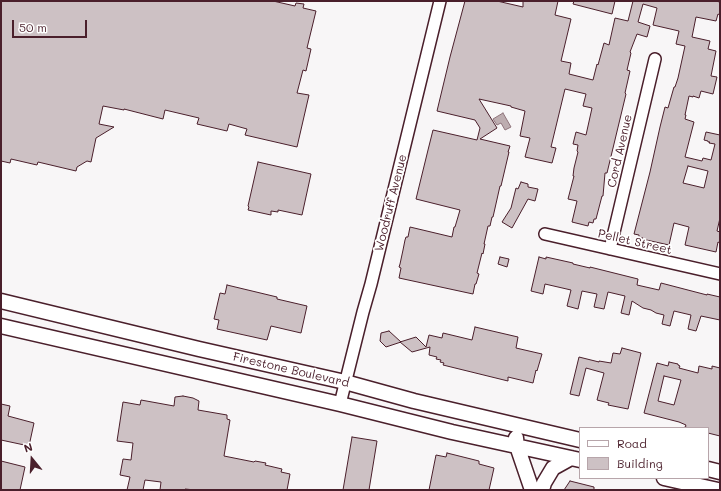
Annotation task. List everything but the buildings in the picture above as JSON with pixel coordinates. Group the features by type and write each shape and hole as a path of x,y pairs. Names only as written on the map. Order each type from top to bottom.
{"main road":[{"name":"Firestone Boulevard","path":"1,301 345,382 414,401 579,440"},
{"name":"Firestone Boulevard","path":"1,326 340,404 452,432 576,459"},
{"path":"513,424 517,446 532,490"},
{"path":"542,490 544,483 553,468 576,459"},
{"path":"709,469 720,472"},
{"path":"668,479 718,490"}],"street":[{"name":"Woodruff Avenue","path":"340,404 440,1"},
{"name":"Cord Avenue","path":"610,249 655,59"},
{"name":"Pellet Street","path":"545,234 720,274"}],"shaded area":[{"path":"503,113 511,127 505,130 501,123 497,125 493,119"}]}
